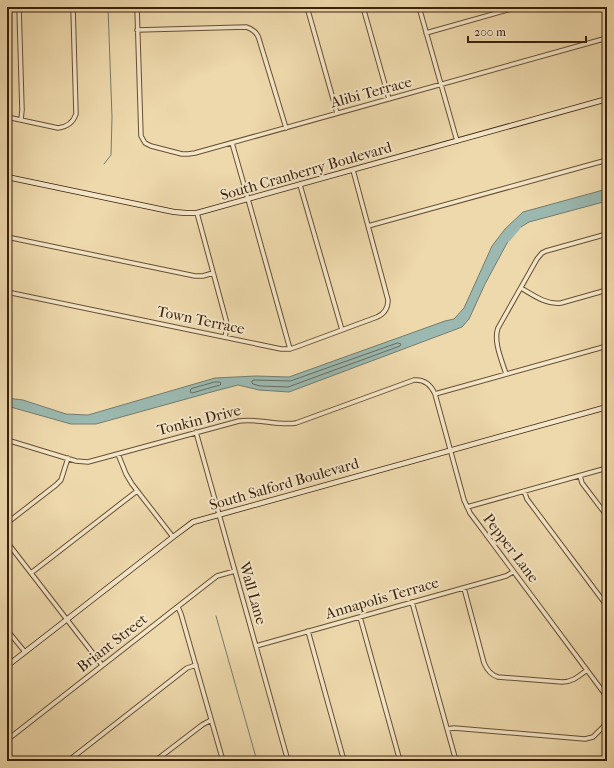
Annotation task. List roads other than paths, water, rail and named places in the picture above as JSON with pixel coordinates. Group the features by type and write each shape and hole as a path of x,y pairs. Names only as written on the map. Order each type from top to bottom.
{"street":[{"path":"19,7 21,120"},
{"path":"7,117 58,128 68,125 73,120 76,114 73,7"},
{"path":"136,7 137,30 246,27 251,29 257,34 262,45 286,128"},
{"path":"307,7 337,113"},
{"path":"363,7 389,99"},
{"path":"419,7 457,141"},
{"path":"426,33 518,7"},
{"name":"Alibi Terrace","path":"137,30 141,136 145,143 151,146 182,154 188,154 232,143 607,38"},
{"name":"South Cranberry Boulevard","path":"7,177 174,212 197,213 607,99"},
{"path":"232,143 290,349"},
{"path":"353,170 368,226 607,160"},
{"path":"300,185 342,330"},
{"path":"197,213 226,320 227,327 225,337"},
{"name":"Town Terrace","path":"7,292 281,349 290,349 378,317 385,311 388,300 368,226"},
{"path":"506,374 496,334 537,259 546,251 607,234"},
{"path":"7,237 195,276 203,276 213,273"},
{"path":"521,288 546,302 554,304 607,290"},
{"path":"435,394 607,346"},
{"name":"Tonkin Drive","path":"7,440 81,462 88,462 242,420 285,424 296,423 414,380 426,382 432,387 435,394"},
{"name":"Pepper Lane","path":"435,394 464,500 472,517 607,697"},
{"name":"South Salford Boulevard","path":"7,666 193,522 607,407"},
{"name":"Wall Lane","path":"196,432 288,761"},
{"path":"118,454 126,474 137,491 173,536"},
{"path":"7,523 61,480 68,458"},
{"path":"467,507 607,468"},
{"path":"580,476 582,483 607,516"},
{"path":"31,573 137,491"},
{"path":"524,491 526,499 607,606"},
{"path":"7,542 102,666"},
{"name":"Briant Street","path":"7,740 217,576 235,571"},
{"name":"Annapolis Terrace","path":"256,646 506,576 513,572"},
{"path":"464,588 484,663 492,674 498,677 562,682 570,681 587,670"},
{"path":"412,602 456,761"},
{"path":"178,607 223,761"},
{"path":"360,617 400,761"},
{"path":"7,630 25,652"},
{"path":"308,631 344,761"},
{"path":"68,761 187,668 196,665"},
{"path":"155,761 202,725 211,720"},
{"path":"447,729 454,728 585,739 593,736 607,723"}],"water":[{"path":"607,189 607,201 529,222 513,232 485,284 469,319 462,327 289,392 259,390 238,385 96,424 71,424 7,406 7,398 23,400 66,414 88,415 215,378 256,376 289,377 454,319 464,308 492,246 505,229 523,212"}],"waterway":[{"path":"104,164 111,155 112,117 108,7"},
{"path":"508,240 519,227"},
{"path":"216,616 257,761"}]}
